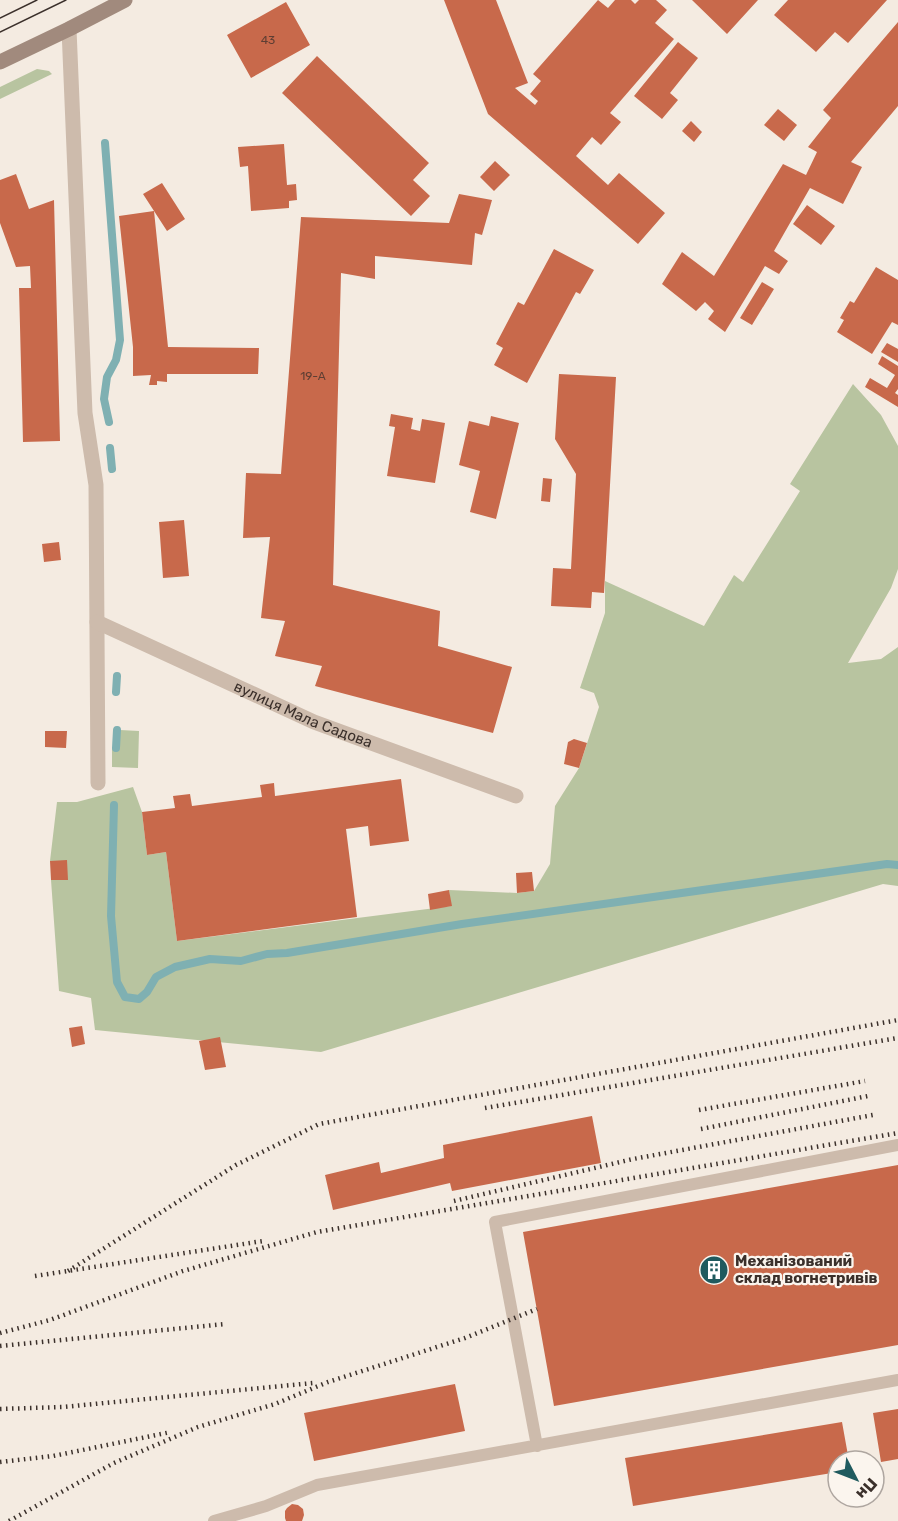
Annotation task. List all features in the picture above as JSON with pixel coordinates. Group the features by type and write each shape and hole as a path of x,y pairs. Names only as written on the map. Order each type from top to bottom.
{"street":[{"path":"0,62 124,0"},
{"path":"69,29 85,413 96,485 98,783"},
{"name":"вулиця Мала Садова","path":"97,622 314,722 516,796"}],"lane":[{"path":"537,1446 495,1222 898,1145"},
{"path":"214,1521 266,1506 317,1485 898,1380"}],"green space":[{"path":"37,69 49,71 52,74 0,99 0,87"},
{"path":"853,384 881,415 898,446 898,569 891,588 848,663 881,659 898,647 898,886 883,884 321,1052 95,1030 91,998 59,991 51,880 67,880 67,861 50,861 57,802 77,802 133,787 142,812 147,855 166,852 177,941 451,906 449,890 517,893 534,891 550,864 555,806 579,768 599,707 594,693 580,688 605,613 605,581 704,626 734,575 743,582 800,491 790,484"},
{"path":"120,730 139,731 138,768 112,767 112,748 119,748"}],"building":[{"path":"444,0 496,0 528,83 515,88 535,105 538,101 530,94 541,81 533,74 598,0 608,8 615,0 631,0 635,4 639,0 656,0 667,10 655,23 674,39 610,113 621,122 601,145 592,137 576,156 608,185 619,173 665,213 638,244 488,114"},
{"path":"692,0 758,0 727,34"},
{"path":"788,0 887,0 848,43 835,32 816,52 774,15"},
{"path":"286,2 310,45 251,78 227,35"},
{"path":"898,22 898,106 851,162 862,167 843,204 810,188 774,251 788,261 779,274 765,266 725,332 708,319 714,311 705,302 696,311 662,284 682,252 714,276 783,164 806,175 817,152 808,147 831,118 823,110"},
{"path":"678,42 698,58 670,93 678,100 662,119 634,96"},
{"path":"317,56 429,163 413,180 430,196 411,216 282,93"},
{"path":"778,109 797,125 784,141 764,125"},
{"path":"691,121 702,132 694,142 682,131"},
{"path":"284,144 287,185 296,184 297,200 289,201 289,208 251,211 248,166 240,167 238,147"},
{"path":"495,161 510,175 494,191 480,177"},
{"path":"16,174 29,209 54,200 60,441 23,442 19,288 31,288 30,266 16,267 0,223 0,180"},
{"path":"162,183 185,219 167,231 143,194"},
{"path":"459,194 492,200 482,235 475,233 472,265 375,256 375,279 341,273 333,585 440,611 438,646 512,667 493,733 315,686 322,666 275,656 285,621 261,618 270,537 243,538 246,473 281,474 301,217 449,223"},
{"path":"807,205 835,226 821,245 793,224"},
{"path":"154,211 168,347 259,348 258,374 167,374 167,382 157,381 157,385 149,385 151,375 133,376 133,347 119,216"},
{"path":"554,249 594,270 580,294 576,292 527,383 494,365 503,348 496,344 518,302 524,305"},
{"path":"876,267 898,280 898,325 892,322 872,354 837,332 844,320 840,318 850,301 854,303"},
{"path":"762,282 774,289 752,325 740,318"},
{"path":"887,343 898,349 898,362 881,352"},
{"path":"882,356 898,366 898,389 895,393 898,395 898,407 865,387 870,378 887,388 895,375 878,364"},
{"path":"559,374 616,377 604,593 592,592 591,608 551,606 553,568 571,569 576,474 555,439"},
{"path":"391,414 413,418 411,429 420,431 422,419 445,423 435,483 387,476 395,427 389,426"},
{"path":"491,416 519,423 496,519 470,512 480,471 459,465 469,421 489,426"},
{"path":"543,478 552,479 550,502 541,501"},
{"path":"184,520 189,576 163,578 159,522"},
{"path":"59,542 61,560 44,562 42,544"},
{"path":"45,731 67,731 66,748 45,747"},
{"path":"574,739 587,743 579,768 564,764 568,742"},
{"path":"401,779 409,841 370,846 368,826 346,829 357,917 177,941 166,852 147,855 142,812 175,808 173,796 190,794 192,806 262,797 260,785 274,783 275,796"},
{"path":"67,860 68,880 51,880 50,861"},
{"path":"532,872 534,891 517,893 516,873"},
{"path":"449,890 452,906 430,910 428,894"},
{"path":"82,1026 85,1044 72,1047 69,1028"},
{"path":"220,1037 226,1067 205,1070 199,1041"},
{"path":"592,1116 601,1163 452,1191 450,1183 333,1210 325,1175 379,1162 381,1173 444,1158 443,1145"},
{"name":"Механізований склад вогнетривів","path":"898,1165 898,1345 554,1406 523,1232"},
{"path":"455,1384 465,1431 314,1461 304,1413"},
{"path":"898,1409 898,1459 886,1461 886,1449 879,1449 873,1413"},
{"path":"842,1422 847,1449 826,1449 826,1474 633,1506 625,1458"},
{"path":"292,1504 303,1509 302,1521 286,1521 285,1511"}],"waterway":[{"path":"105,143 120,340 116,360 107,377 104,399 109,422"},
{"path":"110,448 112,469"},
{"path":"116,692 117,676"},
{"path":"116,748 117,730"},
{"path":"114,805 111,916 117,982 125,997 139,999 147,992 156,977 175,967 210,959 241,961 267,954 287,953 462,924 887,864 898,865"}],"tram line":[{"path":"0,18 37,0"},
{"path":"0,32 66,0"}],"railway":[{"path":"68,1271 236,1165 319,1124 898,1020"},
{"path":"485,1108 898,1038"},
{"path":"699,1110 865,1081"},
{"path":"701,1129 868,1096"},
{"path":"454,1201 633,1159 873,1115"},
{"path":"0,1333 50,1320 183,1271 317,1232 898,1133"},
{"path":"35,1276 263,1241"},
{"path":"9,1521 114,1463 198,1427 275,1404 328,1382 465,1338 537,1309"},
{"path":"0,1346 225,1324"},
{"path":"0,1409 63,1407 313,1383"},
{"path":"0,1462 53,1456 171,1432"}],"place":[{"name":"Механізований склад вогнетривів","path":"714,1270"}]}
